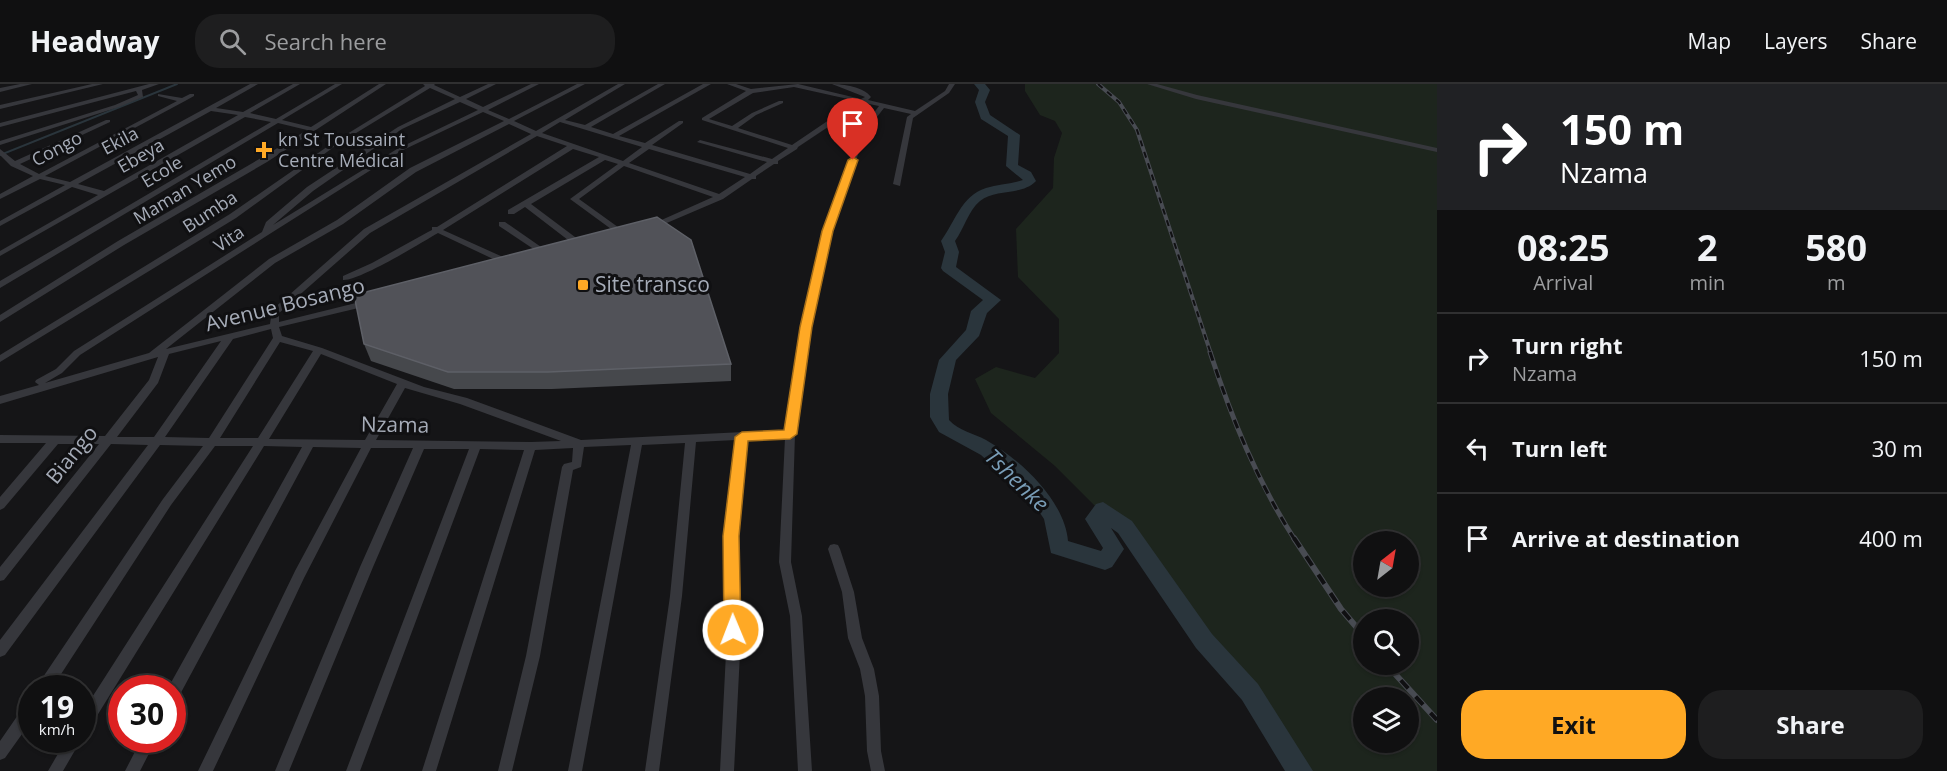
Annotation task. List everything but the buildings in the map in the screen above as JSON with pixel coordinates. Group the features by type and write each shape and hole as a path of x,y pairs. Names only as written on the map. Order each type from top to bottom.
{"street":[{"path":"0,90 29,84"},
{"path":"0,107 100,84"},
{"path":"0,125 156,84"},
{"name":"Ekila","path":"0,224 255,84"},
{"name":"Ebeya","path":"0,254 297,84"},
{"name":"Ecole","path":"0,285 339,84"},
{"name":"Maman Yemo","path":"0,318 384,84"},
{"path":"430,84 481,110 535,133 720,197"},
{"name":"Bumba","path":"0,359 233,216 336,142 430,84"},
{"name":"Vita","path":"4,398 46,380 77,353 265,233 269,224 310,189 400,128 493,84"},
{"path":"265,233 399,150 536,84"},
{"path":"149,357 284,253 339,222 431,160 582,84"},
{"path":"53,675 167,502 212,442 276,332 275,312 356,238 622,84"},
{"path":"587,127 662,84"},
{"path":"615,135 708,84"},
{"path":"730,84 742,88 794,85 916,113"},
{"path":"648,228 720,197 753,177 868,97 866,94 835,84"},
{"path":"897,184 910,117 947,92 952,84"},
{"path":"1150,84 1196,97 1437,150"},
{"path":"751,88 705,117 706,120 795,148"},
{"path":"0,143 117,106 141,96 138,90"},
{"path":"160,95 183,100"},
{"name":"Congo","path":"0,197 192,95"},
{"path":"732,129 754,114 782,102"},
{"path":"805,771 796,616 785,562 790,434 806,327 828,231 863,130 883,105"},
{"path":"210,109 312,129"},
{"path":"559,120 753,177"},
{"path":"14,164 108,121"},
{"path":"625,235 574,199 681,122"},
{"path":"700,142 775,162"},
{"path":"346,278 365,270 571,147"},
{"path":"0,151 14,164 39,176 72,183 105,194"},
{"path":"511,212 603,158"},
{"path":"526,204 584,248"},
{"path":"502,224 550,256"},
{"path":"435,229 523,263"},
{"path":"615,238 636,232"},
{"path":"573,251 594,245"},
{"path":"493,271 562,254"},
{"name":"Avenue Bosango","path":"4,398 165,352 229,337 276,332 379,300"},
{"path":"276,332 403,382 579,443 577,464 568,467 533,656 505,771"},
{"path":"0,651 156,442 229,337"},
{"path":"96,705 319,350"},
{"name":"Biango","path":"0,576 154,381 165,352"},
{"path":"205,771 284,600 366,444 403,382"},
{"name":"Nzama","path":"0,439 531,446 790,434"},
{"path":"727,771 733,653 731,536 742,437"},
{"path":"651,771 676,596 692,439"},
{"path":"0,505 55,440"},
{"path":"575,771 637,442"},
{"path":"182,675 310,444"},
{"path":"282,771 354,601 386,518 420,446"},
{"path":"353,771 476,446"},
{"path":"429,771 531,446"},
{"path":"834,549 848,592 855,638 867,669 872,696 874,751 878,771"},
{"path":"0,753 18,727"},
{"path":"55,771 66,753"},
{"path":"132,771 142,753"}],"shaded area":[{"path":"1025,84 1437,84 1437,771 1290,771 1188,612 1108,519 1055,466 991,413 975,379 996,367 1035,378 1059,353 1059,319 1018,277 1016,229 1053,188 1054,158 1062,133 1055,121 1040,115 1025,91"}],"waterway":[{"path":"0,155 177,84"},
{"name":"Tshenke","path":"979,84 985,90 980,102 985,117 1014,135 1012,166 1027,175 1030,181 990,191 977,197 967,208 948,241 952,252 948,268 993,300 979,311 973,333 947,360 940,385 939,417 950,431 980,445 997,457 1041,499 1053,515 1058,547 1105,561 1114,549 1095,519 1103,510 1125,527 1204,641 1250,692 1300,771"}],"railway":[{"path":"1098,84 1119,102 1137,130 1211,354"},
{"path":"1210,352 1246,449 1281,518 1295,540"},
{"path":"1294,538 1341,609 1353,623"},
{"path":"1396,675 1437,720"}],"place":[{"name":"kn St Toussaint Centre Médical","path":"264,150"},
{"name":"Site transco","path":"583,285"}],"route":[{"path":"733,630 731,536 742,437 790,434 806,327 828,231 853,160"}]}
